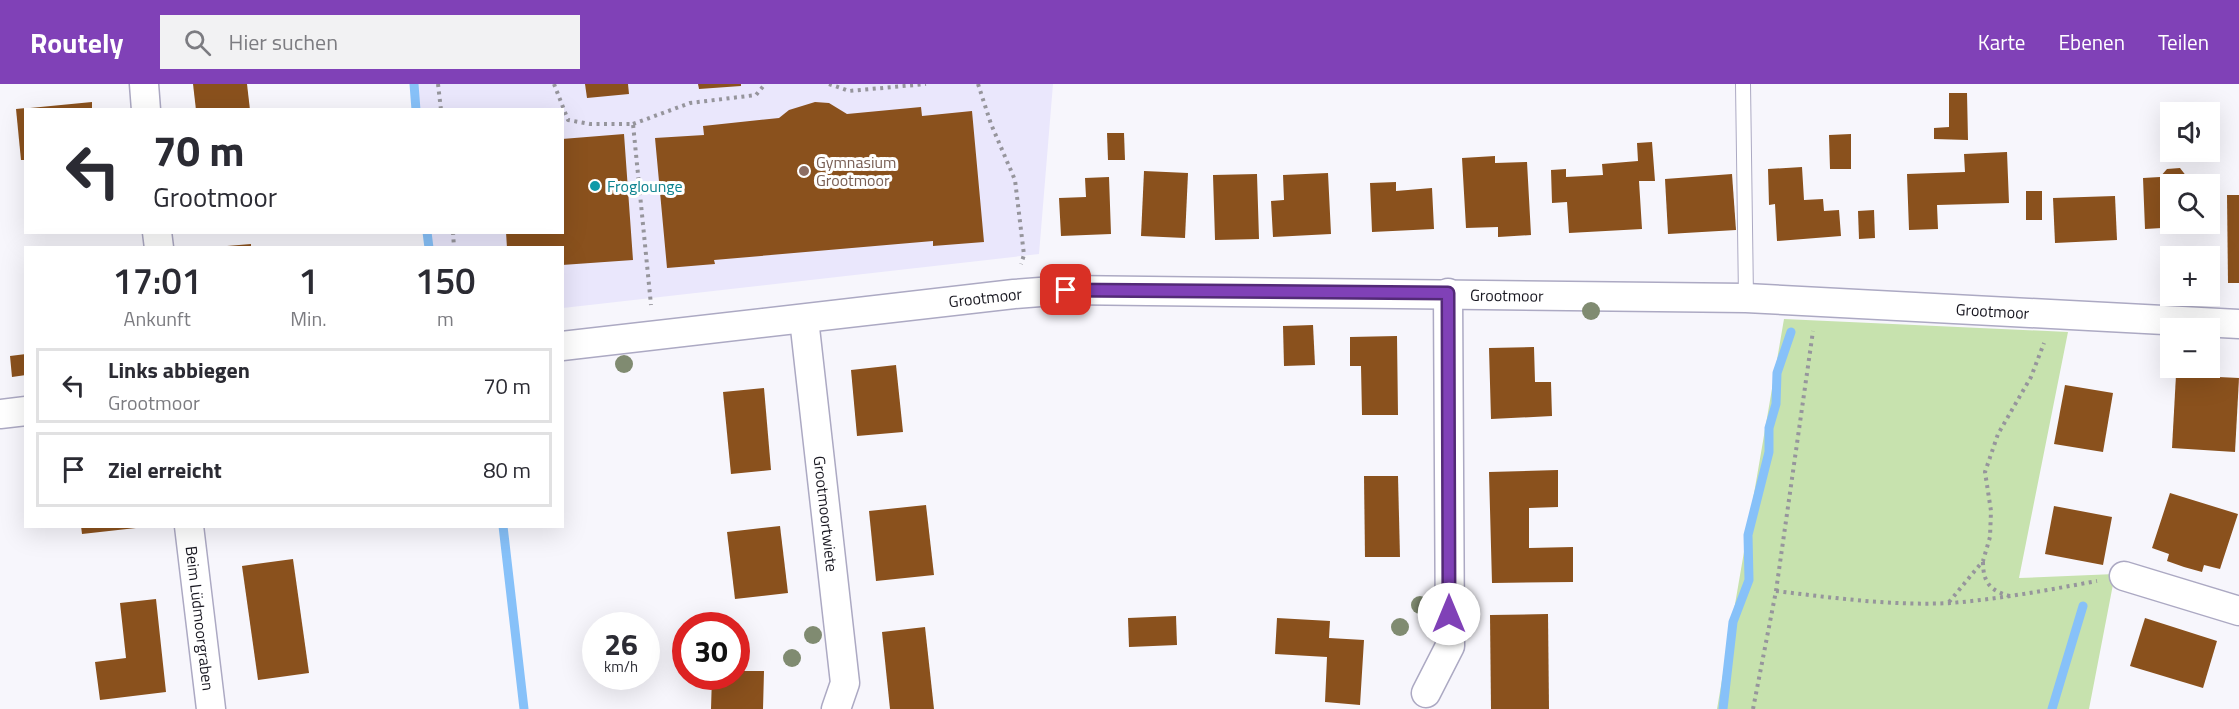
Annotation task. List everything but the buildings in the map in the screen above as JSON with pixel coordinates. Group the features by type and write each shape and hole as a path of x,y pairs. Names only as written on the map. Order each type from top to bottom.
{"street":[{"path":"144,84 146,108"},
{"name":"Grootmoor","path":"564,346 1066,290 1746,298 2049,312 2239,324"},
{"path":"1426,693 1450,646 1448,293"},
{"name":"Grootmoortwiete","path":"804,319 845,683 836,709"},
{"path":"0,414 24,411"},
{"name":"Beim Lüdmoorgraben","path":"189,528 212,709"},
{"path":"2124,576 2239,611"}],"lane":[{"path":"1743,84 1746,298"}],"path":[{"path":"438,84 441,108"},
{"path":"554,84 563,108"},
{"path":"564,110 568,120 590,124 633,124 690,103 756,95 765,84"},
{"path":"829,84 849,91 926,84"},
{"path":"978,84 991,124 1015,180 1024,255 1014,294"},
{"path":"633,124 655,335"},
{"path":"1753,709 1776,591 1818,301"},
{"path":"2013,597 1995,592 1983,577 1983,561 1990,537 1990,511 1985,472 1998,434 2031,377 2045,338 2049,312"},
{"path":"1948,603 1983,561"},
{"path":"1776,591 1863,601 1948,603 2013,597 2124,576"}],"shaded area":[{"name":"Gymnasium Grootmoor","path":"414,84 1053,84 1039,254 564,308 564,246 429,246 427,234 564,234 564,108 416,108"}],"green space":[{"path":"1784,319 2068,332 2019,578 2115,574 2089,709 1717,709"}],"waterway":[{"path":"414,84 416,108"},
{"path":"427,234 429,246"},
{"path":"1723,709 1733,622 1749,580 1748,535 1769,452 1769,428 1776,404 1777,373 1791,332"},
{"path":"503,528 524,709"},
{"path":"2052,709 2083,606"}],"place":[{"name":"Gymnasium Grootmoor","path":"804,171"},
{"name":"Froglounge","path":"595,186"}],"route":[{"path":"1066,290 1448,293 1449,614"}]}
